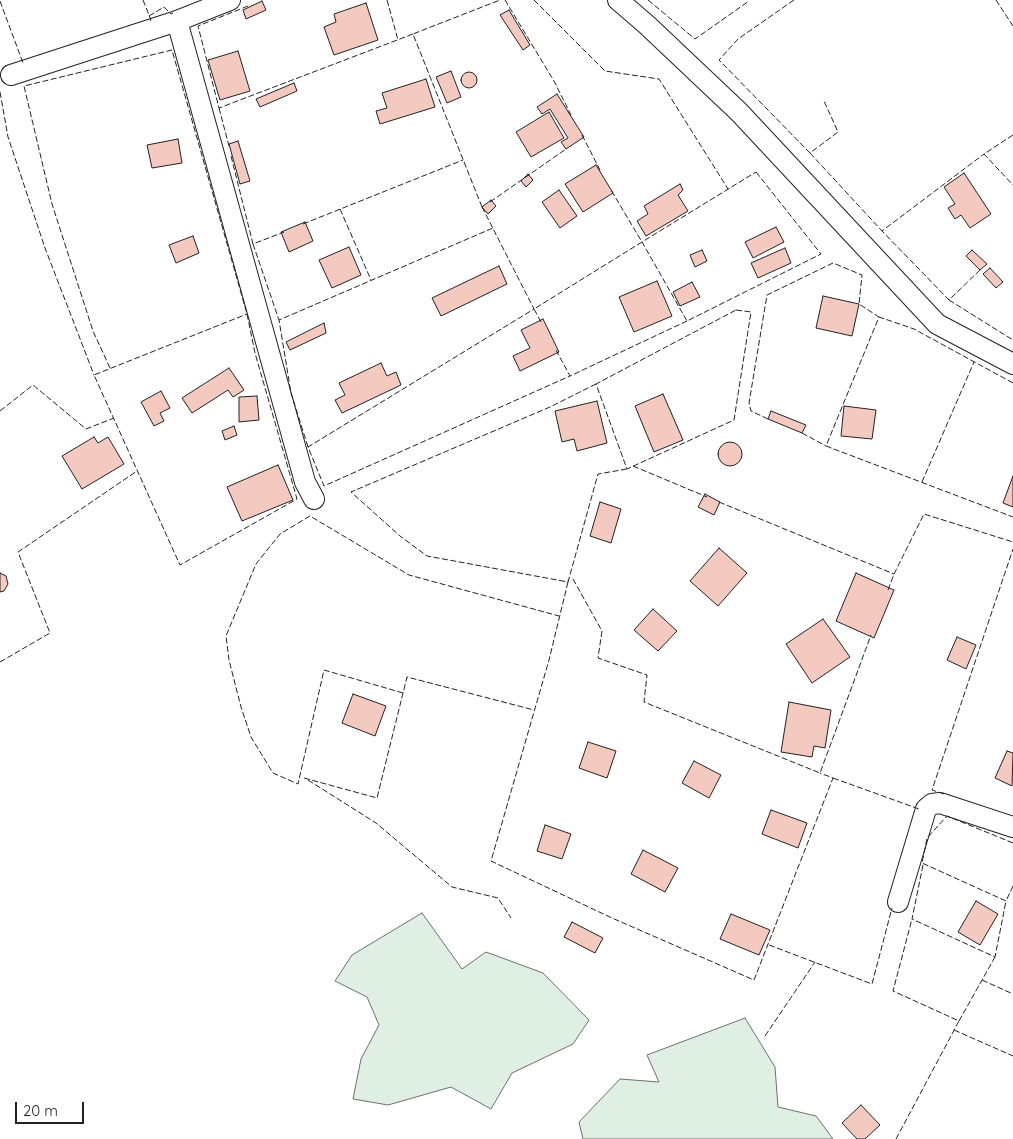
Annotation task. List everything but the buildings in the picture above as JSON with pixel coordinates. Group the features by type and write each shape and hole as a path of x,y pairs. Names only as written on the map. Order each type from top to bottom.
{"street":[{"path":"11,75 176,21 230,0"},
{"path":"618,0 739,112 937,324 1013,364"},
{"path":"176,21 305,482 314,499"},
{"path":"898,902 926,809 932,804 940,803 1013,827"}],"green space":[{"path":"422,913 462,969 486,952 543,973 589,1020 573,1044 512,1073 491,1109 451,1087 388,1105 353,1099 361,1059 379,1025 367,997 335,981 352,955"},
{"path":"745,1018 775,1067 778,1107 816,1116 833,1139 583,1139 579,1122 620,1079 659,1082 647,1055"}],"fence":[{"path":"143,0 151,20 149,21"},
{"path":"387,0 398,40"},
{"path":"482,207 413,34 500,0"},
{"path":"505,0 554,81 571,115"},
{"path":"534,0 605,71 659,79 728,189"},
{"path":"648,0 695,39 749,1"},
{"path":"794,0 738,39 719,60 810,153 838,132 824,101"},
{"path":"996,0 1013,26"},
{"path":"0,1 23,63"},
{"path":"248,6 198,26 219,108 413,34"},
{"path":"149,16 164,7 171,14 173,13"},
{"path":"110,368 93,331 52,204 24,86 172,50 247,314"},
{"path":"0,92 8,137 45,248 94,375"},
{"path":"219,108 229,146"},
{"path":"582,135 600,170"},
{"path":"1013,135 984,154 1013,185"},
{"path":"490,202 566,149"},
{"path":"810,153 882,231"},
{"path":"980,270 949,300 882,231 984,154"},
{"path":"231,156 253,244 284,232"},
{"path":"303,224 463,160"},
{"path":"756,172 821,254 687,321 642,242 756,172"},
{"path":"541,322 534,309 642,242 611,190"},
{"path":"482,207 534,309 308,447 324,486 570,376"},
{"path":"340,209 371,280"},
{"path":"308,447 291,393 279,320 493,228"},
{"path":"253,244 279,320"},
{"path":"768,419 751,411 749,403 767,295 833,263 862,275 859,304 879,317"},
{"path":"949,300 1013,340"},
{"path":"736,310 751,312 734,420 627,469 596,384 736,310"},
{"path":"247,314 255,353 297,499 180,565 94,375 247,314"},
{"path":"1013,383 914,329 879,317 826,446 1013,517"},
{"path":"556,350 570,376 687,321"},
{"path":"922,482 974,362"},
{"path":"596,384 550,407 351,492 400,536 427,556 568,582 598,474 627,469"},
{"path":"0,411 33,385 86,429 114,418"},
{"path":"802,433 826,446"},
{"path":"633,466 707,497"},
{"path":"0,662 50,633 18,552 137,471"},
{"path":"719,502 894,574"},
{"path":"888,590 924,514 1013,542"},
{"path":"403,693 324,670 298,784 273,773 251,737 229,660 226,636 256,564 280,534 310,516 409,575 559,616"},
{"path":"944,794 932,790 1013,549"},
{"path":"573,579 602,631 598,658 647,675 644,702 820,773 871,635"},
{"path":"568,582 549,660 491,861 612,918 754,980 833,778 820,773"},
{"path":"304,778 377,798 407,677 534,710"},
{"path":"833,778 919,809 918,811"},
{"path":"308,780 376,823 452,887 498,898 511,918"},
{"path":"1013,843 947,816 927,838 922,863 1006,901 1013,886"},
{"path":"923,865 912,919 995,957 1006,901"},
{"path":"769,945 872,984 892,908"},
{"path":"896,1139 959,1021 893,991 912,919"},
{"path":"959,1021 995,957"},
{"path":"765,1036 815,962"},
{"path":"982,980 1013,994"},
{"path":"954,1030 1013,1056"}]}
